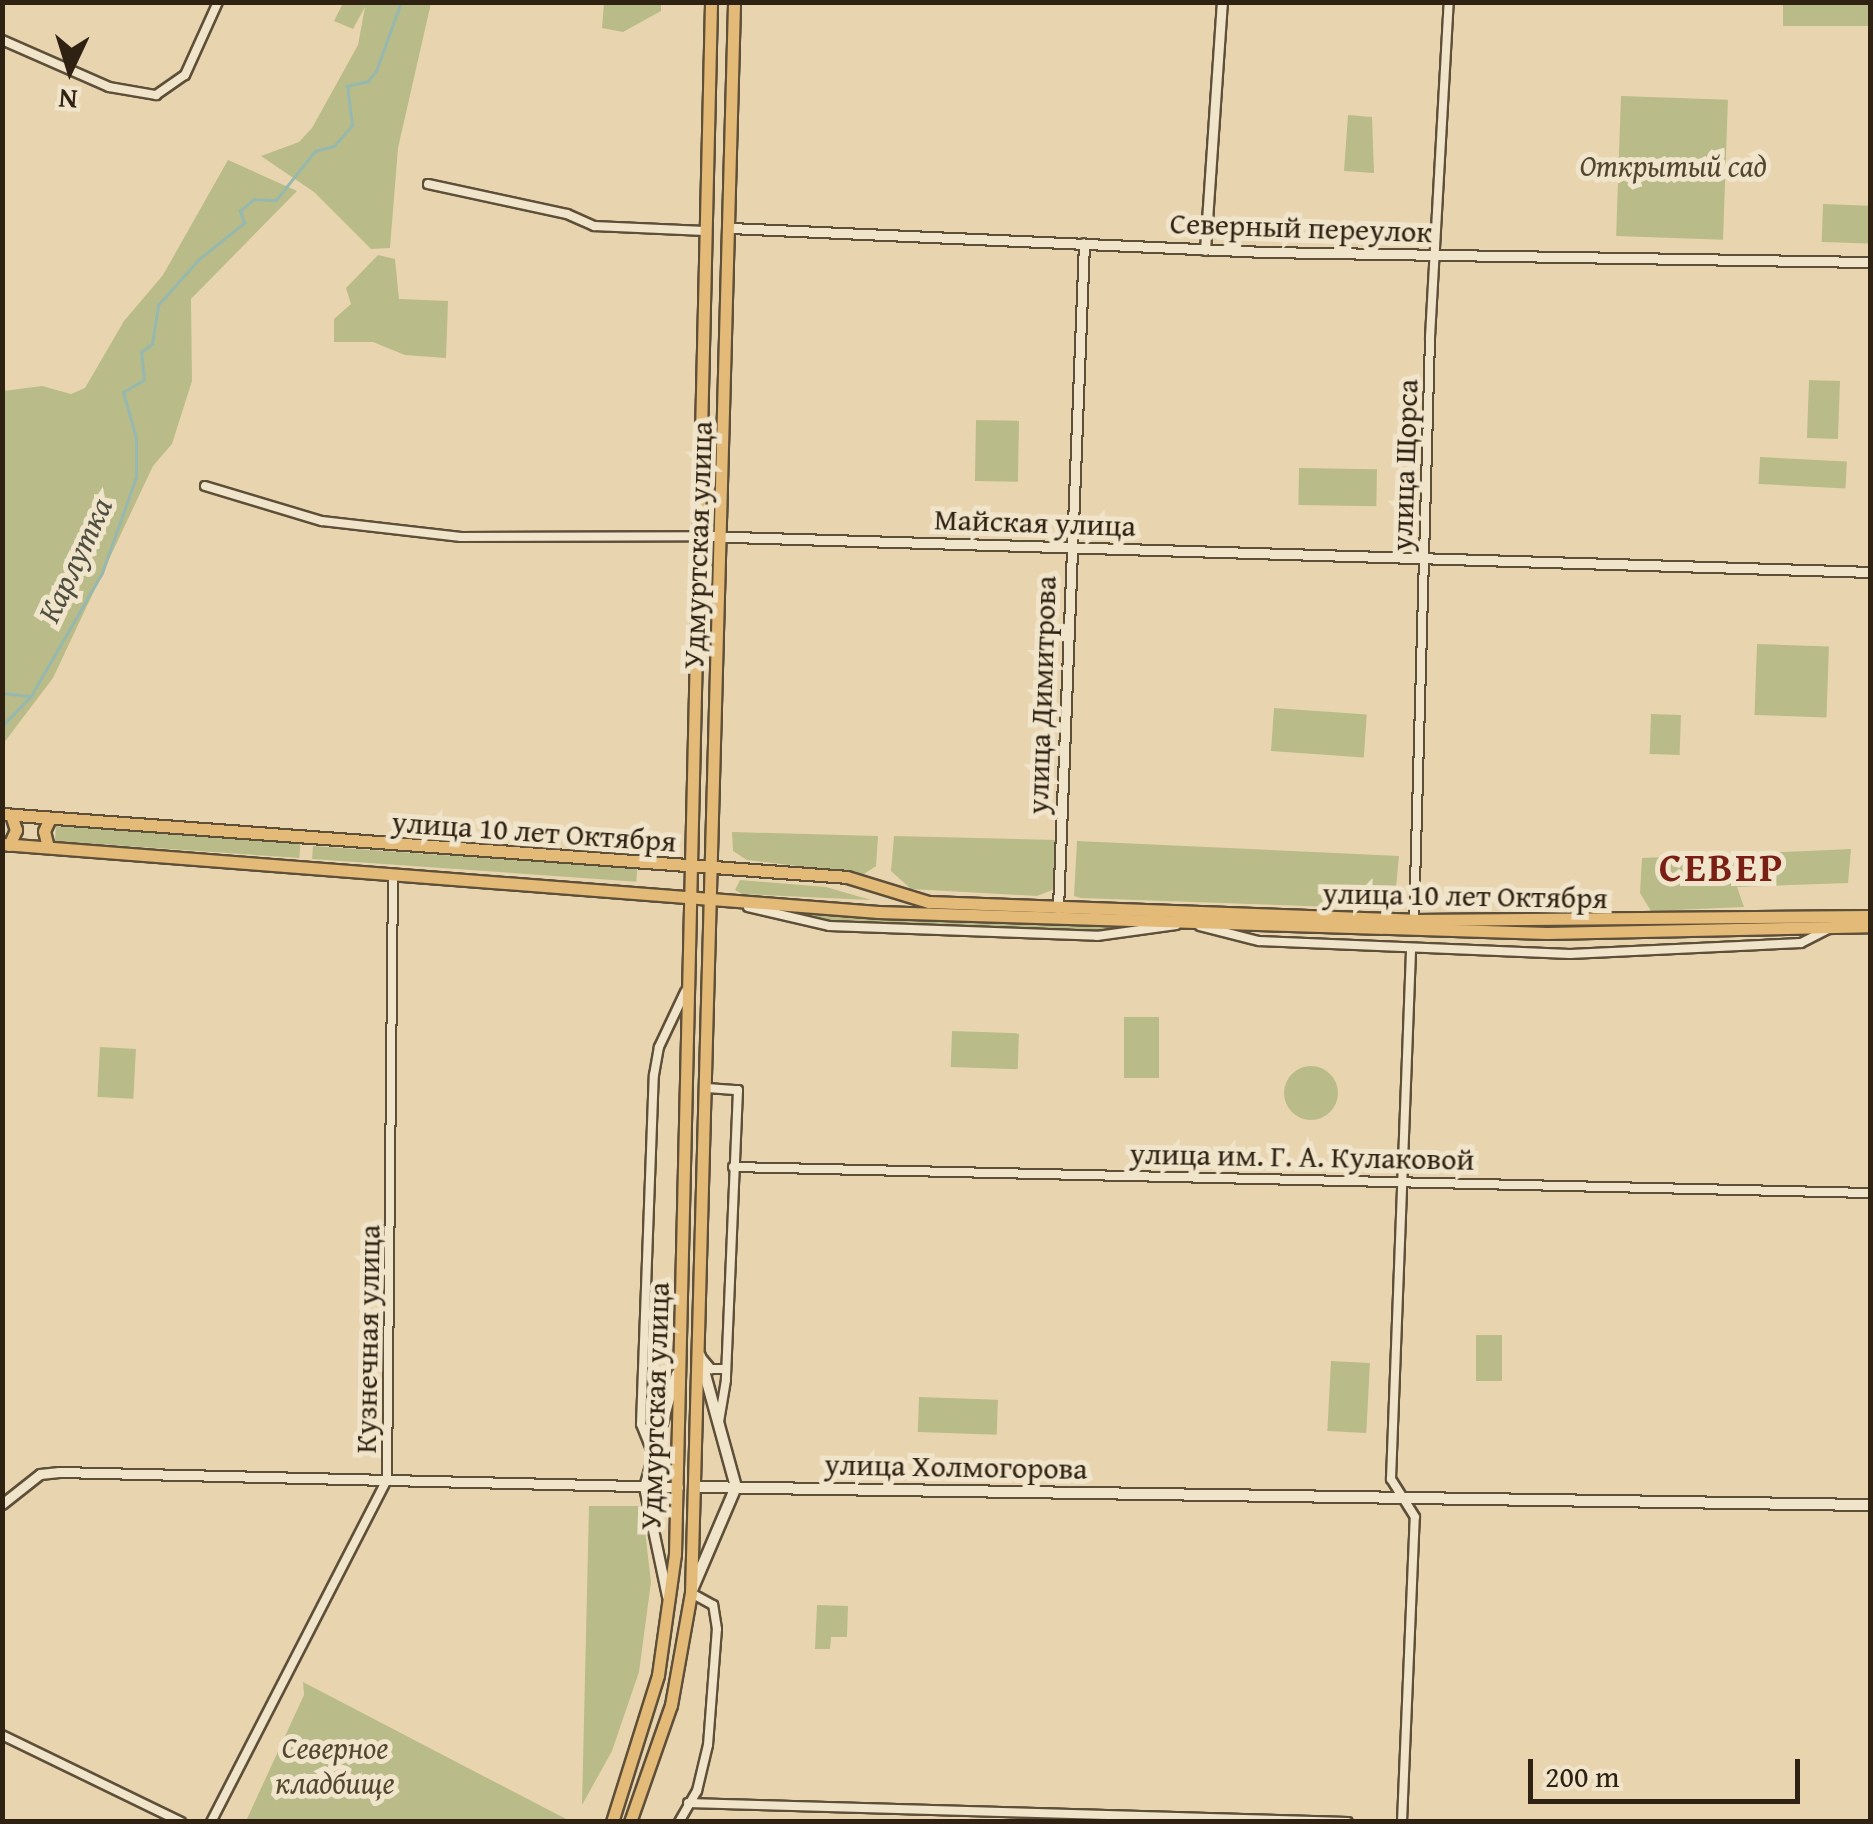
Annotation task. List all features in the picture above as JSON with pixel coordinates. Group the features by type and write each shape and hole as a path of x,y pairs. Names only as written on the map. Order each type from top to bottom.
{"main road":[{"name":"Удмуртская улица","path":"612,1822 642,1740 670,1610 678,1487 711,2"},
{"name":"Удмуртская улица","path":"630,1822 670,1705 690,1593 724,486 734,2"},
{"path":"701,487 712,494 724,486"},
{"path":"6,844 16,830 7,815"},
{"name":"улица 10 лет Октября","path":"7,815 847,877 928,902 1192,923 1414,925 1870,916"},
{"path":"48,848 44,831 50,818"},
{"name":"улица 10 лет Октября","path":"6,844 734,903 1618,933 1870,926"},
{"path":"690,1593 736,1486 699,1355"},
{"name":"улица Холмогорова","path":"678,1487 1402,1501 1870,1505"}],"street":[{"path":"2,40 108,87 148,96 181,80 218,2"},
{"path":"1206,250 1222,2"},
{"name":"улица Щорса","path":"1414,925 1433,256 1448,2"},
{"path":"428,184 567,214 594,226 705,231"},
{"name":"Северный переулок","path":"730,228 1206,250 1870,262"},
{"name":"улица Димитрова","path":"1058,913 1084,244"},
{"name":"Майская улица","path":"204,486 322,521 460,537 722,536 1870,572"},
{"name":"Кузнечная улица","path":"212,1822 387,1479 393,876"},
{"name":"улица 10 лет Октября","path":"734,903 829,926 1097,936 1192,923 1259,942 1570,954 1801,942 1835,926"},
{"path":"1387,1500 1391,1480 1411,950"},
{"name":"Удмуртская улица","path":"653,1456 641,1424 654,1074 659,1047 690,983"},
{"path":"707,1088 738,1090 726,1369 719,1422"},
{"name":"улица им. Г. А. Кулаковой","path":"733,1167 1870,1193"},
{"path":"699,1355 712,1369 726,1369"},
{"path":"670,1610 644,1487 681,1356"},
{"name":"улица Холмогорова","path":"2,1504 40,1474 678,1487"},
{"path":"1391,1480 1415,1518"},
{"path":"1402,1822 1415,1518 1425,1501"},
{"path":"679,1822 708,1745 717,1616 707,1600 690,1593"},
{"path":"2,1735 181,1822"},
{"path":"688,1803 1348,1822"}],"green space":[{"path":"343,3 431,3 398,148 390,248 371,249 314,192 261,156 299,142 312,128 358,45 365,7 353,29 334,21"},
{"path":"604,3 661,3 661,11 623,32 602,28"},
{"path":"1783,3 1870,3 1870,26 1783,26"},
{"name":"Открытый сад","path":"1621,96 1728,100 1723,240 1616,236"},
{"path":"1348,115 1372,117 1374,173 1344,171"},
{"path":"228,160 297,191 191,299 192,381 172,444 153,466 53,678 3,744 3,391 42,386 71,394 85,388 124,321 163,275"},
{"path":"1823,204 1870,206 1869,244 1822,242"},
{"path":"378,255 395,259 399,299 448,301 446,358 405,355 373,342 334,342 334,319 351,304 346,288"},
{"path":"1809,380 1840,381 1838,439 1807,438"},
{"path":"976,420 1019,421 1018,482 975,481"},
{"path":"1760,457 1847,462 1845,489 1759,484"},
{"path":"1299,468 1377,469 1376,506 1298,505"},
{"path":"1757,644 1829,647 1826,717 1755,715"},
{"path":"1274,708 1367,714 1364,757 1271,751"},
{"path":"1651,714 1681,715 1680,755 1650,754"},
{"path":"56,826 300,843 299,858 55,841"},
{"path":"732,832 878,836 876,866 864,874 747,860 733,851"},
{"path":"894,836 1057,840 1055,889 1037,896 911,889 891,871"},
{"path":"1077,841 1399,856 1394,909 1081,898 1074,896"},
{"path":"313,846 637,869 636,882 312,859"},
{"path":"1851,849 1848,883 1737,887 1744,907 1651,911 1640,893 1642,858"},
{"path":"740,880 826,887 871,900 742,894 735,890"},
{"path":"795,913 1143,926 1094,931 823,923"},
{"path":"1124,1017 1159,1017 1159,1078 1124,1078"},
{"path":"952,1031 1019,1033 1018,1069 951,1067"},
{"path":"100,1047 136,1049 133,1099 97,1097"},
{"path":"1311,1066 1330,1074 1338,1093 1330,1112 1311,1120 1292,1112 1284,1093 1292,1074"},
{"path":"1476,1335 1502,1335 1502,1381 1476,1381"},
{"path":"1331,1361 1370,1363 1366,1433 1327,1431"},
{"path":"919,1397 998,1400 997,1435 918,1432"},
{"path":"589,1506 642,1506 651,1582 639,1672 612,1751 582,1805"},
{"path":"817,1605 848,1606 847,1637 831,1637 830,1649 815,1649"},
{"name":"Северное кладбище","path":"303,1682 570,1821 246,1821 304,1695"}],"waterway":[{"name":"Карлутка","path":"2,726 31,696 102,573 136,477 136,438 123,392 144,380 141,352 152,344 158,305 199,259 244,223 240,211 254,199 276,200 315,151 334,146 352,125 347,86 368,81 376,71 401,2"},
{"path":"2,693 30,696"}],"district":[{"name":"СЕВЕР","path":"1722,867"}]}
